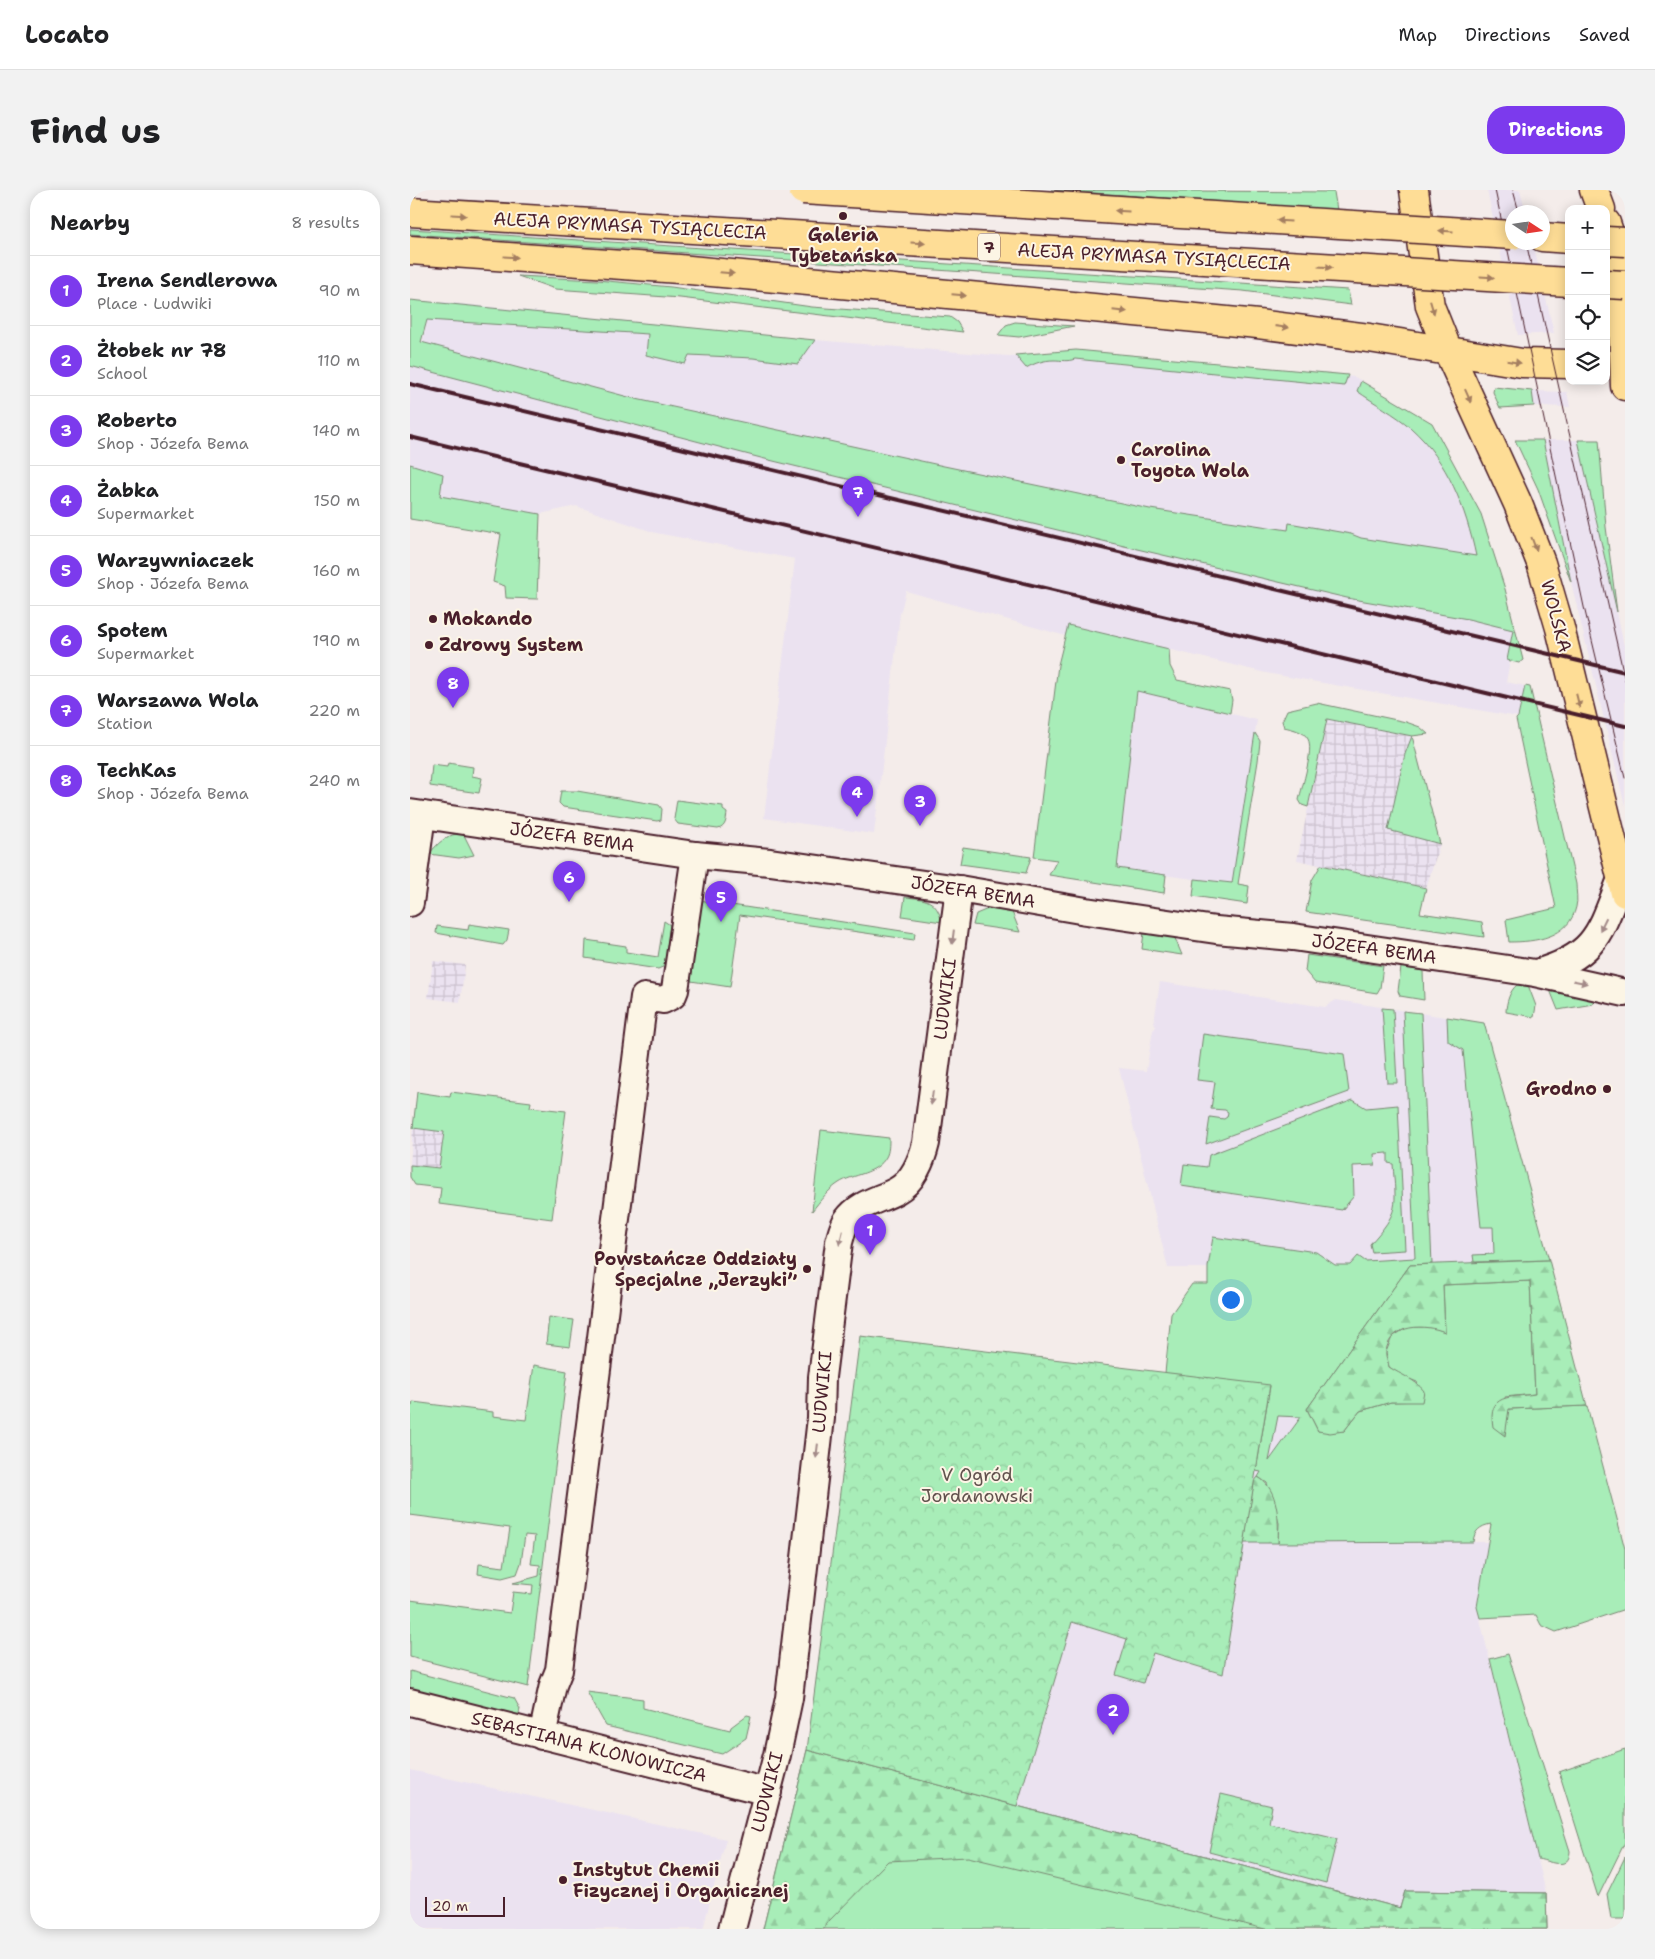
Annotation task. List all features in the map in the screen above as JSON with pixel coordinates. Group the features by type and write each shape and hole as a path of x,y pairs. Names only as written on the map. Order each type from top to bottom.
{"main road":[{"path":"803,190 1505,235"},
{"name":"WOLSKA","path":"1414,190 1430,306 1448,351 1518,504 1542,563 1560,628 1623,886"},
{"path":"1594,190 1600,205"},
{"name":"ALEJA PRYMASA TYSIĄCLECIA","path":"410,212 1565,282"},
{"path":"1550,238 1565,239"},
{"path":"1610,240 1622,306 1620,370"},
{"path":"1610,241 1625,242"},
{"path":"410,250 679,269 980,296 1258,324 1369,338 1522,363 1565,364"},
{"path":"1610,284 1625,285"}],"street":[{"name":"JÓZEFA BEMA","path":"416,814 695,855 770,862 959,889 1086,911 1216,930 1293,937 1535,973 1625,993"},
{"path":"410,903 416,814"},
{"path":"542,1736 553,1685 559,1670 644,998 663,1000 673,995 675,990 695,855"},
{"name":"JÓZEFA BEMA","path":"1535,973 1557,967 1572,960 1590,944 1602,927 1623,886"},
{"name":"LUDWIKI","path":"732,1929 768,1792 789,1698 821,1418 822,1377 839,1242 846,1221 854,1212 862,1205 897,1190 910,1178 923,1155 959,889"},
{"name":"SEBASTIANA KLONOWICZA","path":"410,1702 768,1792"}],"shaded area":[{"path":"1487,190 1520,190 1524,205 1505,205 1505,250 1535,250 1554,333 1518,335"},
{"path":"442,302 815,340 993,355 1010,356 1076,350 1355,377 1432,423 1481,514 1513,630 1507,660 1510,661 1506,682 1525,686 1518,717 1266,673 1069,625 1066,636 906,591 900,614 874,834 764,818 795,559 656,533 576,506 540,514 440,496 442,474 410,464 410,366 417,368 427,320"},
{"path":"1532,391 1567,392 1570,407 1534,406"},
{"path":"1543,440 1578,440 1617,612 1625,651 1625,806 1571,582"},
{"path":"1137,691 1257,720 1232,884 1117,869"},
{"path":"1327,719 1412,736 1440,844 1426,888 1297,860"},
{"path":"433,961 465,965 460,1002 428,998"},
{"path":"1160,982 1325,1007 1336,1000 1484,1023 1549,1260 1410,1265 1254,1482 1270,1385 1165,1373 1171,1314 1192,1284 1208,1284 1208,1268 1168,1268 1119,1068 1146,1071 1153,1030 1156,1027 1154,1023"},
{"path":"413,1128 444,1131 439,1168 410,1165"},
{"path":"1488,1542 1477,1607 1546,1893 1406,1891 1400,1908 1004,1803 1030,1609 1127,1639 1116,1675 1143,1683 1152,1653 1222,1674 1244,1543"},
{"name":"Instytut Chemii Fizycznej i Organicznej","path":"410,1770 726,1839 703,1929 410,1929"}],"green space":[{"path":"1051,190 1334,192 1337,210"},
{"path":"410,229 1348,290 1351,305 1243,291 410,234"},
{"path":"518,276 597,280 671,287 812,307 950,317 957,322 963,332 680,298 555,289"},
{"path":"410,300 815,340 798,364 753,358 689,355 685,364 646,355 648,334 427,320 421,342 636,399 1150,509 1288,530 1289,523 1351,534 1361,538 1476,556 1461,504 1454,487 1435,455 1424,441 1405,423 1357,391 1361,381 1432,423 1481,514 1505,589 1523,660 1519,663 1507,660 1513,630 1468,619 1347,598 1107,542 761,458 410,366"},
{"path":"1015,322 1074,326 1019,337 998,335 1006,325"},
{"path":"1076,350 1348,375 1344,386 1075,359 1036,363 1026,368 1015,355"},
{"path":"1494,387 1532,391 1534,406 1500,408 1493,392"},
{"path":"1515,440 1543,440 1571,582 1538,489"},
{"path":"1578,440 1599,440 1606,527 1617,612"},
{"path":"410,464 443,474 440,496 540,514 537,599 506,598 505,586 493,582 501,534 410,519"},
{"path":"1068,625 1169,649 1170,666 1177,680 1230,691 1232,700 1230,713 1137,691 1117,868 1166,875 1164,893 1049,875 1057,860 1034,857 1058,665"},
{"path":"1525,686 1530,687 1576,884 1577,901 1572,917 1559,932 1540,939 1509,942 1506,920 1556,908 1516,719"},
{"path":"1317,703 1406,722 1420,727 1428,734 1412,736 1327,719 1308,807 1302,805 1299,800 1309,759 1308,739 1301,732 1284,727 1282,721 1287,710"},
{"path":"1255,733 1260,741 1258,761 1238,884 1249,886 1247,904 1193,896 1195,879 1232,883"},
{"path":"1412,736 1440,844 1388,830 1405,754"},
{"path":"448,763 473,767 472,776 482,778 479,793 430,786 432,765 447,767"},
{"path":"561,791 577,791 659,805 662,809 661,820 657,821 563,807 559,803"},
{"path":"677,800 723,806 723,810 727,813 723,827 718,829 678,824 674,819"},
{"path":"463,833 474,855 459,858 429,854 444,839"},
{"path":"963,847 1031,857 1026,873 960,864"},
{"path":"1321,865 1426,888 1420,913 1482,922 1484,937 1306,912 1312,880"},
{"path":"905,897 929,902 937,909 942,922 902,916"},
{"path":"699,900 915,933 914,940 740,915 730,987 691,981 688,976"},
{"path":"988,909 1012,912 1020,932 973,925 976,914"},
{"path":"664,921 670,925 665,966 658,969 585,958 586,940 626,946 626,952 658,957"},
{"path":"469,924 509,930 507,940 503,945 436,933 437,926 468,930"},
{"path":"1144,932 1174,936 1182,955 1142,949"},
{"path":"1307,955 1383,966 1380,988 1377,993 1315,983 1305,971"},
{"path":"1401,967 1423,971 1424,1000 1400,996 1398,991"},
{"path":"1517,985 1528,985 1536,1006 1534,1017 1506,1012 1509,997"},
{"path":"1550,990 1594,996 1595,1000 1593,1004 1558,1010"},
{"path":"1382,1008 1393,1009 1397,1083 1387,1083"},
{"path":"1403,1011 1421,1013 1432,1264 1410,1265 1307,1409 1318,1431 1344,1431 1360,1411 1391,1402 1422,1401 1417,1382 1402,1376 1389,1367 1386,1352 1392,1337 1408,1327 1432,1327 1445,1332 1443,1285 1530,1281 1535,1394 1505,1397 1509,1409 1587,1406 1625,1549 1625,1609 1556,1632 1541,1625 1536,1615 1480,1618 1477,1607 1491,1524 1478,1530 1473,1542 1278,1543 1279,1523 1267,1483 1258,1477 1261,1472 1256,1471 1270,1386 1165,1373 1171,1314 1192,1284 1208,1284 1208,1267 1213,1237 1316,1252 1335,1265 1350,1265 1358,1256 1365,1261 1415,1258","holes":["1278,1416 1301,1417 1269,1461"]},
{"path":"1447,1017 1484,1023 1549,1260 1474,1262 1473,1255 1494,1254 1493,1227 1481,1227 1463,1050 1448,1041"},
{"path":"1203,1034 1344,1054 1349,1092 1206,1144 1210,1117 1224,1119 1227,1117 1228,1112 1211,1109 1215,1082 1197,1080"},
{"path":"417,1092 450,1097 451,1092 531,1102 530,1107 566,1111 552,1219 439,1204 441,1188 415,1185 410,1177 410,1165 439,1168 444,1132 413,1128"},
{"path":"1353,1100 1366,1108 1398,1105 1405,1250 1372,1252 1370,1244 1387,1224 1394,1208 1393,1164 1388,1163 1388,1153 1374,1154 1375,1165 1353,1166 1354,1196 1342,1210 1181,1186 1184,1164 1207,1167 1209,1155"},
{"path":"821,1130 889,1138 889,1148 882,1163 871,1170 839,1183 828,1192 812,1211"},
{"path":"1549,1260 1587,1406 1509,1409 1505,1436 1493,1427 1492,1416 1494,1408 1502,1399 1535,1394 1530,1281 1443,1285 1445,1332 1437,1329 1410,1328 1395,1335 1389,1342 1386,1351 1389,1367 1412,1380 1424,1391 1422,1402 1391,1402 1360,1411 1344,1431 1330,1433 1318,1431 1307,1409 1410,1265"},
{"path":"549,1317 574,1320 570,1347 546,1344"},
{"name":"V Ogród Jordanowski","path":"860,1336 1270,1385 1223,1674 1153,1653 1143,1683 1116,1675 1127,1639 1072,1622 1017,1806 807,1750"},
{"path":"534,1365 567,1371 528,1687 410,1657 410,1600 510,1613 513,1592 532,1594 533,1585 513,1583 539,1576 540,1565 531,1564 535,1536 525,1535 521,1563 517,1574 502,1578 478,1574 479,1564 504,1567 510,1528 410,1515 410,1405 412,1406 413,1402 493,1412 493,1416 526,1420"},
{"path":"1258,1477 1265,1482 1274,1497 1278,1516 1278,1543 1244,1543 1254,1482"},
{"path":"1508,1654 1570,1851 1567,1861 1563,1863 1559,1864 1538,1859 1490,1659"},
{"path":"410,1671 514,1698 520,1709 518,1719 410,1690"},
{"path":"587,1692 643,1699 643,1708 730,1730 731,1727 747,1715 751,1716 746,1738 722,1754 606,1726"},
{"path":"1625,1749 1625,1842 1598,1897 1559,1772"},
{"path":"807,1750 1400,1908 1405,1891 1546,1893 1547,1929 763,1929"},
{"path":"807,1750 1400,1908 1405,1891 1546,1893 1547,1929 1265,1929 968,1857 888,1861 827,1923 824,1929 763,1929"},
{"path":"1221,1794 1272,1806 1269,1823 1337,1839 1326,1883 1209,1852"},
{"path":"1625,1857 1625,1919 1611,1919 1607,1894"}],"tram line":[{"path":"1495,190 1584,607 1625,778"},
{"path":"1513,190 1517,205"},
{"path":"1528,250 1625,680"}],"railway":[{"path":"410,384 1625,672"},
{"path":"410,437 1625,726"}],"place":[{"name":"Galeria Tybetańska","path":"843,216"},
{"name":"Carolina Toyota Wola","path":"1121,460"},
{"name":"Warszawa Wola","path":"858,517"},
{"name":"Mokando","path":"433,619"},
{"name":"Zdrowy System","path":"429,645"},
{"name":"TechKas","path":"453,708"},
{"name":"Żabka","path":"857,817"},
{"name":"Roberto","path":"920,826"},
{"name":"Społem","path":"569,902"},
{"name":"Warzywniaczek","path":"721,922"},
{"name":"Grodno","path":"1607,1089"},
{"name":"Irena Sendlerowa","path":"870,1255"},
{"name":"Powstańcze Oddziały Specjalne „Jerzyki”","path":"807,1269"},
{"name":"Żłobek nr 78","path":"1113,1735"},
{"name":"Instytut Chemii Fizycznej i Organicznej","path":"563,1880"}]}
